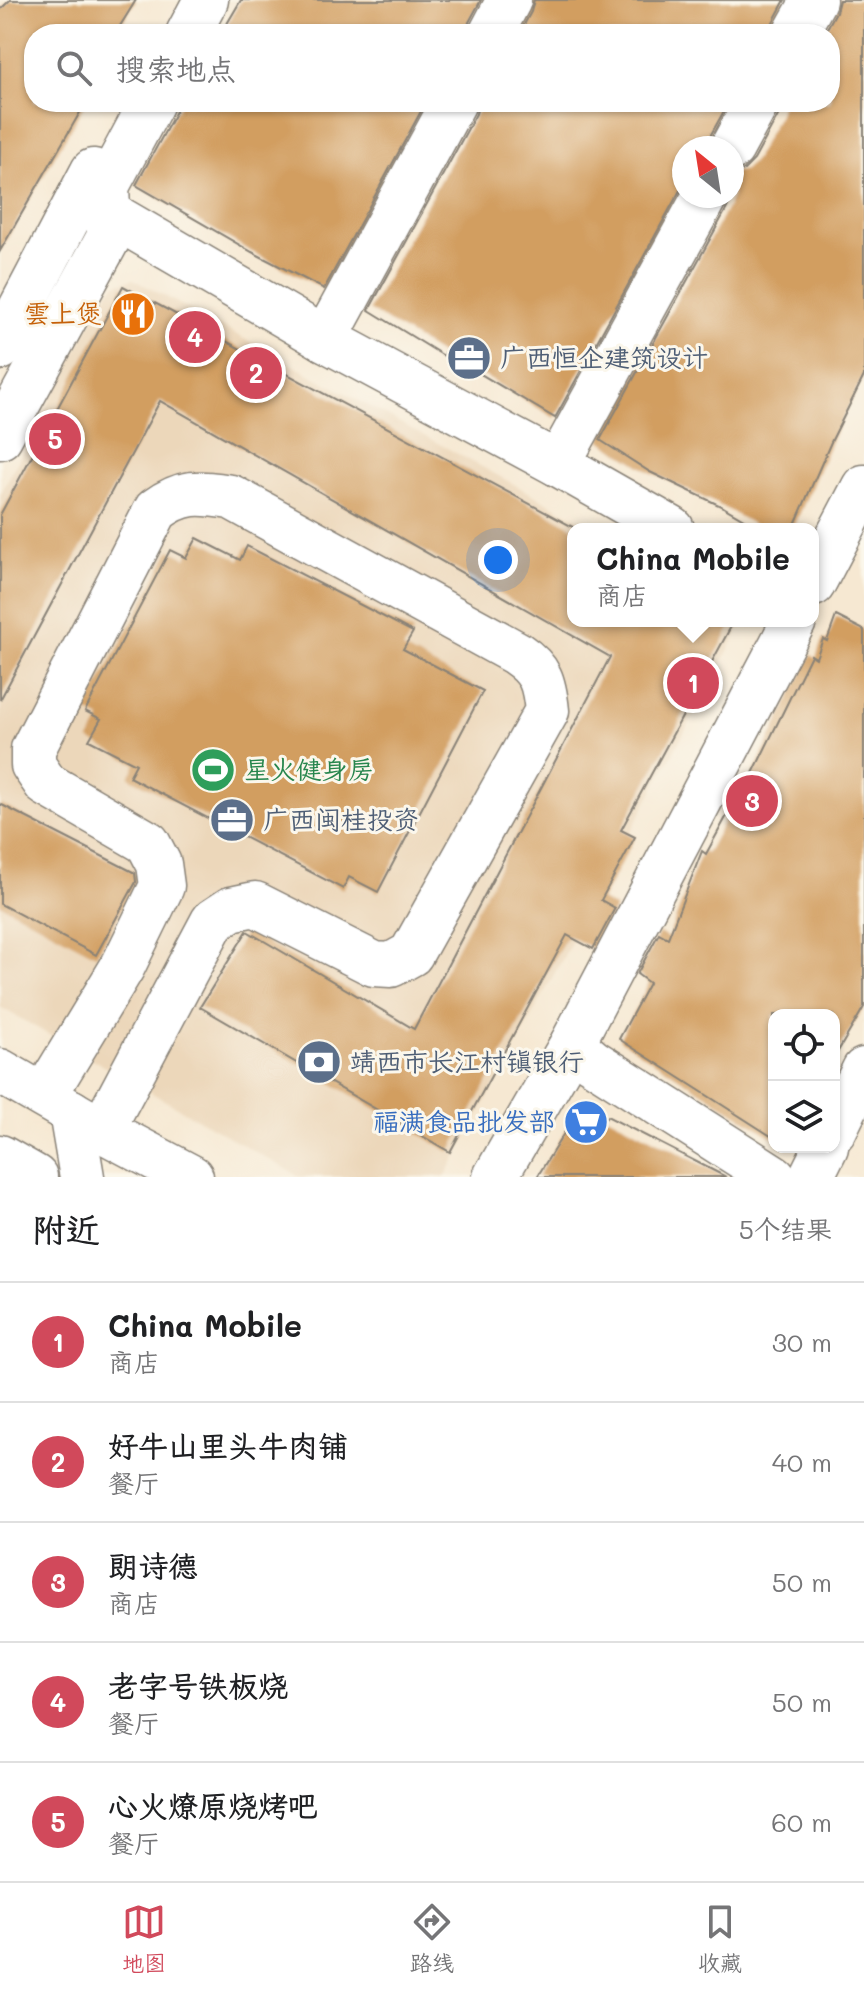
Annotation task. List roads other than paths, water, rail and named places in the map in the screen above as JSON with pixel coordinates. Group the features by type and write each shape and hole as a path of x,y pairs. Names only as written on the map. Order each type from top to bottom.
{"street":[{"path":"496,24 509,0"},
{"path":"801,24 814,0"},
{"path":"176,24 197,7"},
{"path":"0,437 109,237 93,205 126,112"},
{"path":"0,348 107,186 147,112"},
{"path":"325,339 449,112"},
{"path":"739,136 752,112"},
{"path":"93,205 325,339 661,523"},
{"path":"558,464 698,208"},
{"path":"819,573 864,487"},
{"path":"72,1113 213,921 231,909 255,904 374,964 391,965 411,954 547,711 544,687 534,666 231,497 200,492 187,494 174,497 156,510 33,749 33,765 46,784 148,843 159,864 162,886 123,966 72,1113 82,1177"},
{"path":"495,1177 572,1044 791,627"},
{"path":"572,1044 592,1061 774,1177"},
{"path":"840,1119 864,1070"},
{"path":"0,1071 191,1177"},
{"path":"811,1177 823,1153"},
{"path":"0,1157 35,1177"}],"place":[{"name":"雲上煲","path":"133,314"},
{"name":"老字号铁板烧","path":"195,337"},
{"name":"广西恒企建筑设计","path":"469,358"},
{"name":"好牛山里头牛肉铺","path":"256,373"},
{"name":"心火燎原烧烤吧","path":"55,439"},
{"name":"China Mobile","path":"693,683"},
{"name":"星火健身房","path":"213,770"},
{"name":"朗诗德","path":"752,801"},
{"name":"广西闽桂投资","path":"232,820"},
{"name":"靖西市长江村镇银行","path":"319,1062"},
{"name":"福满食品批发部","path":"586,1122"}]}
